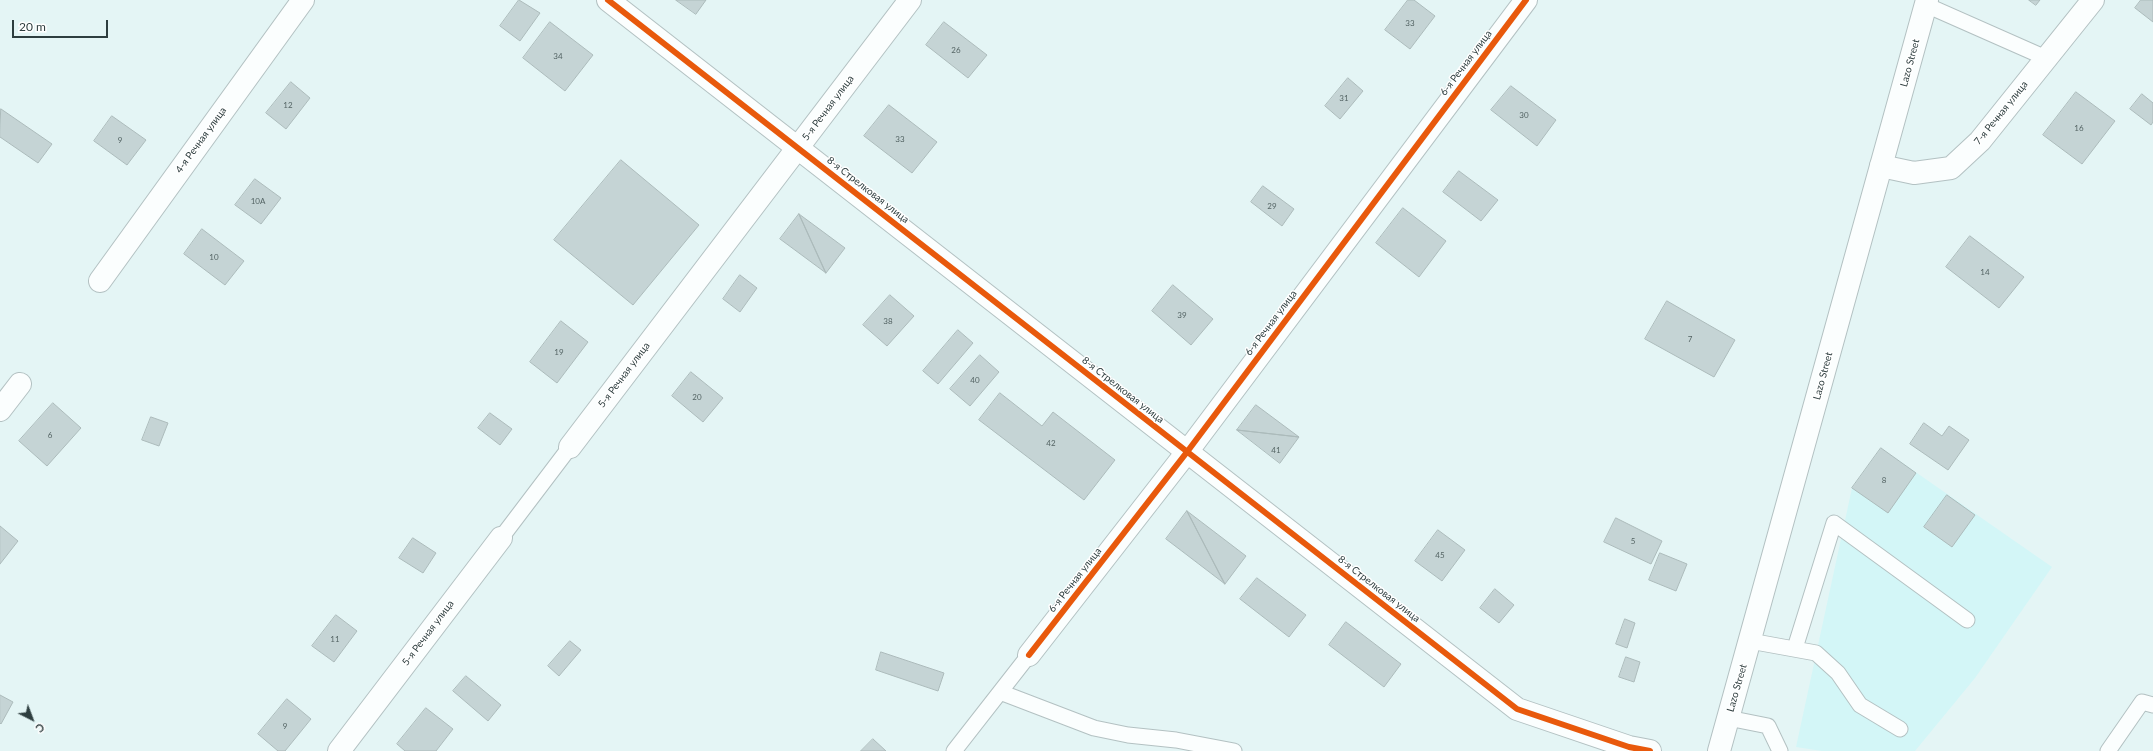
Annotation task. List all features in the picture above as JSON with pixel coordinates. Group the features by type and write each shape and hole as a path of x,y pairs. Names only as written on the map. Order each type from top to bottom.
{"street":[{"name":"4-я Речная улица","path":"100,281 303,0"},
{"name":"8-я Стрелковая улица","path":"608,0 1517,709 1636,750"},
{"name":"5-я Речная улица","path":"570,447 910,0"},
{"name":"6-я Речная улица","path":"1030,655 1187,452 1526,0"},
{"name":"7-я Речная улица","path":"1880,166 1914,173 1951,168 1980,141 2094,0"},
{"name":"Lazo Street","path":"1719,751 1926,2"},
{"path":"0,410 20,384"},
{"name":"5-я Речная улица","path":"339,751 501,538"}],"lane":[{"path":"1926,2 2046,58"},
{"name":"5-я Речная улица","path":"501,538 570,447"},
{"path":"1795,648 1834,523 1967,620"},
{"path":"1750,641 1785,649 1795,648 1816,653 1838,673 1860,705 1900,729"},
{"name":"6-я Речная улица","path":"954,751 1030,655"},
{"path":"1004,688 1094,728 1128,735 1176,740 1234,751"},
{"path":"2108,751 2142,702 2153,705"},
{"path":"1728,718 1768,726 1780,751"}],"shaded area":[{"path":"1881,448 2052,567 1975,678 1915,751 1822,751 1796,747 1852,488"}],"building":[{"path":"519,0 540,13 520,41 500,26"},
{"path":"676,0 706,0 696,14"},
{"path":"1408,0 1414,0 1435,16 1410,49 1385,30"},
{"path":"2029,0 2040,0 2036,5"},
{"path":"2141,0 2153,0 2153,22 2135,8"},
{"path":"550,22 593,55 565,91 523,58"},
{"path":"944,22 987,55 968,78 926,45"},
{"path":"1348,78 1363,91 1340,119 1325,106"},
{"path":"291,82 310,98 286,129 266,113"},
{"path":"1511,86 1556,120 1537,146 1491,110"},
{"path":"2076,92 2115,121 2082,164 2043,135"},
{"path":"2142,94 2153,103 2153,122 2151,125 2130,109"},
{"path":"889,105 937,142 912,173 864,136"},
{"path":"1,109 52,144 38,163 0,137"},
{"path":"112,116 146,140 127,165 94,141"},
{"path":"621,160 699,225 633,305 554,240"},
{"path":"1459,171 1498,200 1481,221 1443,192"},
{"path":"255,179 281,198 261,224 235,205"},
{"path":"1263,186 1294,209 1282,226 1251,202"},
{"path":"1403,208 1446,241 1419,277 1376,243"},
{"path":"799,214 826,273 780,239"},
{"path":"799,214 845,248 826,273"},
{"path":"202,229 244,261 225,285 184,254"},
{"path":"1970,236 2024,277 1999,308 1946,267"},
{"path":"740,275 757,288 740,312 723,299"},
{"path":"1173,285 1213,319 1191,345 1152,311"},
{"path":"890,295 914,316 887,346 863,325"},
{"path":"1667,301 1735,340 1714,377 1645,339"},
{"path":"561,321 588,342 557,383 530,362"},
{"path":"958,330 973,343 938,384 923,371"},
{"path":"980,355 999,372 970,406 950,389"},
{"path":"691,372 723,398 703,422 672,396"},
{"path":"1000,393 1042,426 1053,412 1115,460 1084,500 979,420"},
{"path":"53,403 81,428 47,466 19,441"},
{"path":"1256,405 1299,437 1237,430"},
{"path":"490,413 512,429 500,445 478,428"},
{"path":"151,417 168,423 159,446 142,440"},
{"path":"1924,423 1942,436 1949,426 1969,440 1948,470 1910,444"},
{"path":"1237,430 1299,437 1280,463"},
{"path":"1881,448 1916,473 1888,513 1852,488"},
{"path":"1947,495 1975,515 1952,547 1924,527"},
{"path":"1187,511 1246,556 1225,584"},
{"path":"1187,511 1225,584 1166,539"},
{"path":"1616,518 1662,541 1651,564 1604,542"},
{"path":"0,526 18,541 0,564"},
{"path":"1438,530 1465,550 1442,581 1415,561"},
{"path":"413,538 436,553 423,573 399,558"},
{"path":"1660,553 1687,564 1676,591 1649,580"},
{"path":"1257,578 1306,615 1289,637 1240,599"},
{"path":"1495,589 1514,605 1499,623 1480,608"},
{"path":"336,615 357,631 334,662 312,646"},
{"path":"1625,619 1635,623 1627,648 1616,644"},
{"path":"1346,622 1401,664 1384,687 1329,645"},
{"path":"570,641 581,650 559,676 548,666"},
{"path":"881,652 944,673 938,691 876,670"},
{"path":"1626,657 1640,662 1634,682 1619,677"},
{"path":"466,676 501,705 488,721 453,691"},
{"path":"0,695 13,702 1,724 0,723"},
{"path":"287,699 311,719 285,751 278,751 258,734"},
{"path":"426,708 453,729 436,751 405,751 397,744"},
{"path":"873,739 886,751 861,751"}],"cycle path":[{"path":"608,0 1517,709 1629,747 1650,751"},
{"path":"1029,655 1187,452 1526,0"}]}
